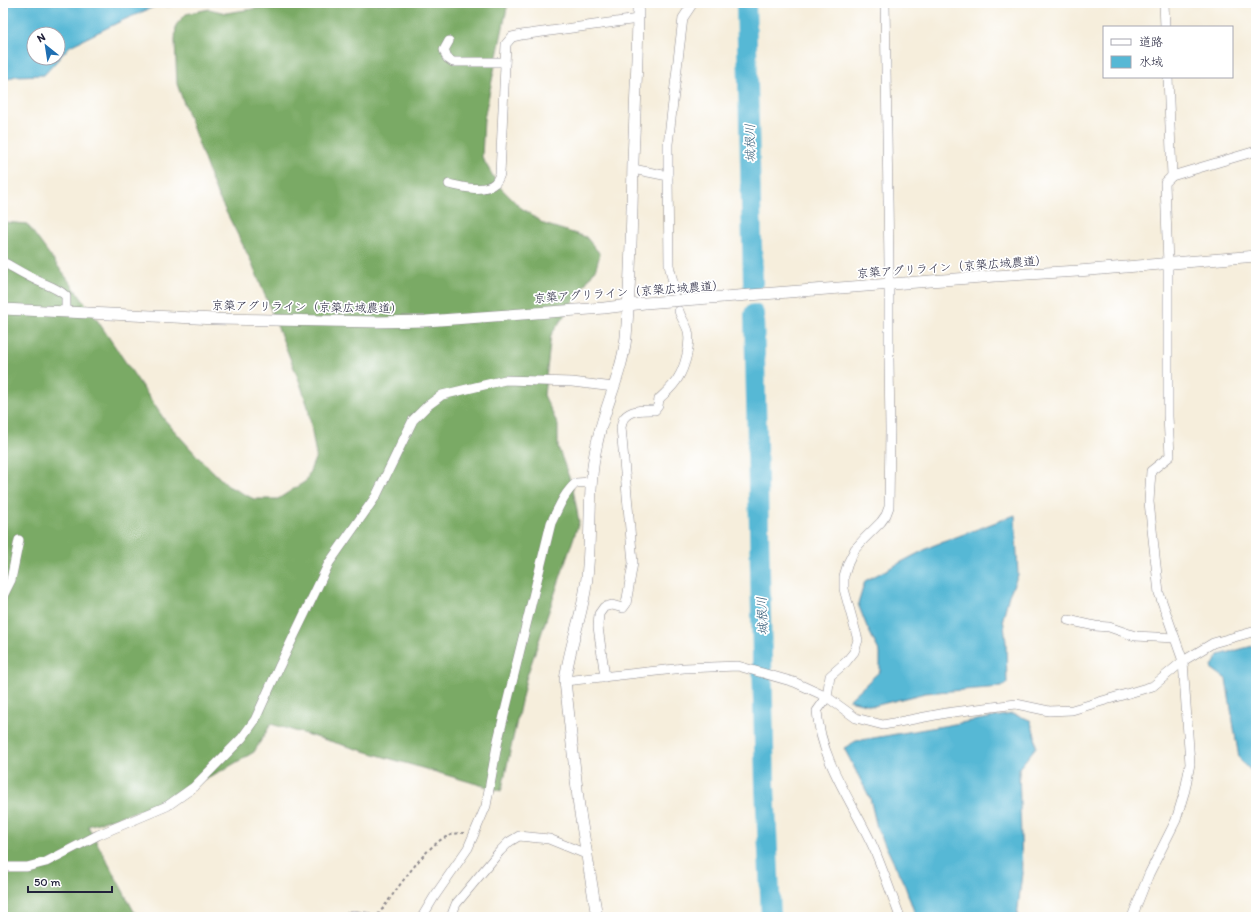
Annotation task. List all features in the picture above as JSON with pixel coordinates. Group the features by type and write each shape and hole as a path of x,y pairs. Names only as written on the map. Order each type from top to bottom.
{"street":[{"path":"597,917 578,800 565,681 567,662 587,580 591,482 597,442 614,387 626,338 630,276 638,3"},
{"path":"675,291 669,264 668,144 683,18 693,3"},
{"path":"885,3 889,285 889,507 881,522 855,549 848,563 844,576 844,589 858,640 854,652 846,662 830,676 827,697 817,711 818,723 823,741 837,778 875,851 900,917"},
{"path":"1164,3 1165,26"},
{"path":"449,184 473,189 487,187 495,183 500,174 506,44 512,38 521,35 638,20"},
{"path":"449,41 444,50 447,58 453,62 505,62"},
{"path":"1168,78 1172,176"},
{"path":"1132,917 1149,874 1176,820 1185,790 1190,764 1183,661 1159,592 1148,502 1151,472 1170,456 1168,416 1168,264 1165,183 1172,176 1256,151"},
{"path":"633,169 668,176"},
{"name":"京築アグリライン（京築広域農道）","path":"3,309 216,319 376,322 433,320 1256,256"},
{"path":"3,262 36,280 53,286 60,291 66,296 66,312"},
{"path":"605,677 598,627 599,614 604,607 612,605 624,608 633,563 621,427 624,418 632,412 641,410 655,410 658,406 659,399 671,388 679,377 689,349 688,331 680,316 680,311"},
{"path":"3,867 28,867 46,862 98,835 167,806 194,787 242,738 256,720 279,667 329,563 376,496 413,420 427,406 442,396 505,380 572,382 614,387"},
{"path":"422,917 468,848 476,833 486,806 498,740 551,523 558,507 569,489 576,483 591,482"},
{"path":"3,596 11,580 18,540"},
{"path":"1068,620 1095,626 1109,627 1135,636 1175,638"},
{"path":"565,681 684,668 738,666 794,682 827,697 856,718 883,725 946,713 1016,704 1049,711 1072,710 1152,686 1183,661 1213,643 1256,632"},
{"path":"451,917 456,904 500,851 509,842 519,836 549,839 586,854"},
{"path":"346,917 353,915 368,917"}],"path":[{"path":"377,917 419,861 437,842 446,836 476,833"}],"green space":[{"path":"278,3 508,3 484,119 482,157 498,185 520,207 544,224 586,237 600,254 596,268 551,335 544,395 558,425 558,447 573,488 579,522 526,679 501,791 271,724 254,752 225,769 141,810 88,826 137,917 3,917 3,222 27,224 93,314 164,419 198,457 228,486 254,499 278,499 306,481 316,456 308,407 300,383 252,263 216,192 177,84 175,41 176,25 186,14 209,9 226,13 265,7"}],"water":[{"path":"3,3 188,3 169,6 156,6 70,46 66,50 66,26 26,26 26,66 52,66 44,75 15,76 3,81"},
{"path":"1015,515 1018,575 1009,595 1003,618 1006,642 1007,683 1001,687 925,693 874,706 849,700 880,671 880,653 867,627 858,604 865,581 932,546"},
{"path":"1256,645 1256,776 1239,758 1226,679 1211,668 1219,655"},
{"path":"1012,714 1030,720 1035,735 1036,747 1019,768 1022,873 1017,917 916,917 905,886 877,828 870,798 844,748 856,741"}],"waterway":[{"name":"城根川","path":"746,3 753,283"},
{"name":"城根川","path":"754,314 765,786 771,917"}]}
